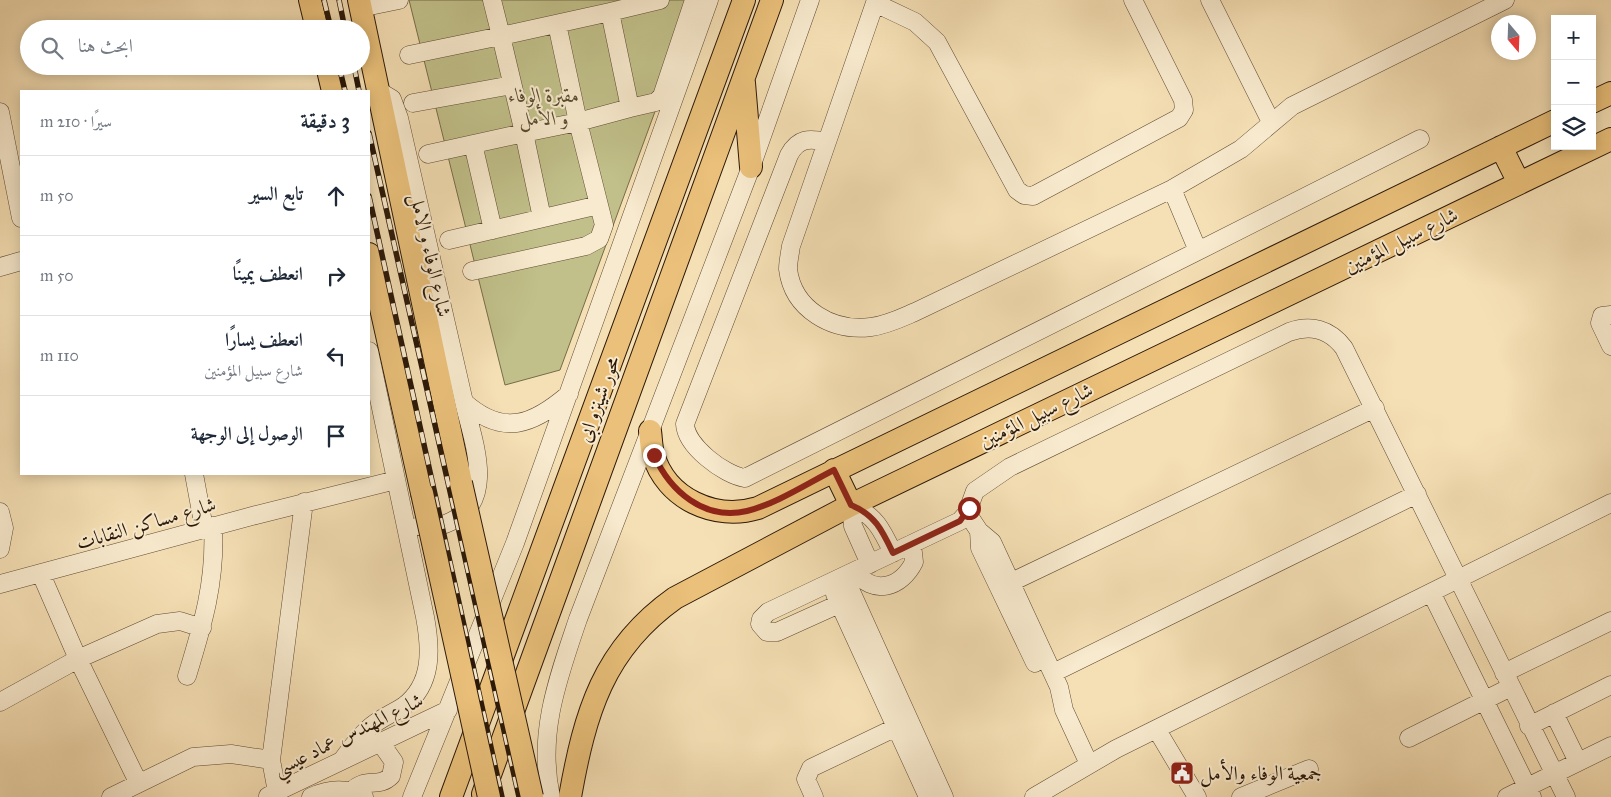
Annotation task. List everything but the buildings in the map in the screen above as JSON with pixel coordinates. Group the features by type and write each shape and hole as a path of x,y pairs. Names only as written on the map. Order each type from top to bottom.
{"main road":[{"path":"310,0 315,20"},
{"name":"محور شينزو ابى","path":"452,797 744,0"},
{"name":"محور شينزو ابى","path":"482,797 772,0"},
{"path":"359,4 362,20"},
{"path":"370,57 461,483 532,797"},
{"path":"743,76 751,167"},
{"path":"1596,100 1611,93"},
{"name":"شارع سبيل المؤمنين","path":"650,431 654,455 666,478 685,497 714,511 736,513 758,508 1551,123"},
{"name":"شارع سبيل المؤمنين","path":"570,797 583,734 601,684 616,655 633,633 653,614 675,598 851,505 1611,139"},
{"path":"1501,147 1519,183"},
{"path":"370,259 489,797"},
{"path":"834,470 851,505"}],"street":[{"path":"359,4 399,0"},
{"path":"492,0 542,218"},
{"path":"428,154 578,122 656,102 662,96 694,0"},
{"path":"412,797 515,542 570,394 709,0"},
{"path":"551,797 547,779 545,745 557,683 578,619 751,167 810,0"},
{"path":"1134,0 1183,100 1184,110 1179,118 1033,196 1024,195 1017,190 936,42 915,22 875,2 791,246 788,268 794,289 802,303 815,315 831,323 850,328 890,323 1172,189 1241,149 1292,106 1505,0"},
{"path":"1210,0 1271,122"},
{"path":"409,55 557,24 653,1"},
{"path":"610,12 630,108"},
{"path":"472,271 594,244 603,232 604,225 578,122 557,24"},
{"path":"413,103 512,85"},
{"name":"شارع الوفاء و الامل","path":"377,90 392,99 399,118 478,469 476,492 472,502 460,515 446,524 423,527 406,518"},
{"path":"0,112 20,213"},
{"path":"827,142 806,139 794,145 789,154 685,424 686,434 690,441 712,461 738,477 745,478 1420,139"},
{"path":"473,144 493,230"},
{"path":"1172,189 1198,251"},
{"path":"448,240 599,205"},
{"path":"0,267 20,261"},
{"path":"1611,315 1602,316 1600,323 1611,346"},
{"path":"840,604 777,632 767,632 763,629 761,619 768,612 960,521 967,514 975,491 1010,467 1299,328 1320,329 1338,340 1375,408 1529,726 1566,797"},
{"path":"343,759 369,728 404,705 417,693 426,675 430,656 429,637 406,518 396,480 370,356"},
{"path":"464,402 483,416 512,423 541,416 570,394"},
{"path":"1005,585 1375,408"},
{"path":"188,676 202,628 212,579 208,527 194,475"},
{"name":"شارع مساكن النقابات","path":"0,584 208,527 306,510 396,480"},
{"path":"1053,673 1417,494"},
{"path":"1034,797 1089,764 1611,503"},
{"path":"893,553 877,522 865,511 851,505 853,526 850,573 840,604 944,797"},
{"path":"272,794 302,557 306,510"},
{"path":"0,512 4,528 0,549"},
{"path":"967,514 979,531 992,542 1005,585 1049,692 1064,710 1089,764"},
{"path":"850,573 869,584 878,586 896,583 910,570 914,562 912,544"},
{"path":"850,573 928,797"},
{"path":"41,574 78,659 138,782"},
{"path":"1005,585 1053,673 1062,694 1064,710"},
{"path":"1432,594 1530,792"},
{"path":"0,702 78,659 157,624 180,621 202,628"},
{"path":"1409,738 1485,700 1507,680 1609,627"},
{"path":"1529,726 1611,685"},
{"name":"شارع المهندس عماد عيسي","path":"272,794 448,710"},
{"path":"1554,713 1578,762"},
{"path":"814,797 806,778 811,768 903,724"},
{"path":"1157,730 1197,797"},
{"path":"357,794 360,783 383,782 391,776 394,762 380,742"},
{"path":"1507,797 1530,792 1554,774 1611,746"},
{"path":"111,797 184,760 203,755 231,754 276,759"},
{"path":"1241,797 1309,769"},
{"name":"شارع المهندس عماد عيسي","path":"311,797 333,790 357,794"}],"green space":[{"name":"مقبرة الوفاء و الأمل","path":"409,0 696,0 560,370 505,385"}],"railway":[{"path":"324,0 329,20"},
{"path":"339,0 343,20"},
{"path":"341,75 345,90"},
{"path":"356,75 359,90"},
{"path":"370,137 519,797"},
{"path":"370,201 502,797"}],"place":[{"name":"جمعية الوفاء والأمل","path":"1182,773"}],"route":[{"path":"654,455 666,478 685,497 704,508 736,513 758,508 834,470 851,505 872,516 882,530 893,553 960,521 967,514 969,508"}]}
